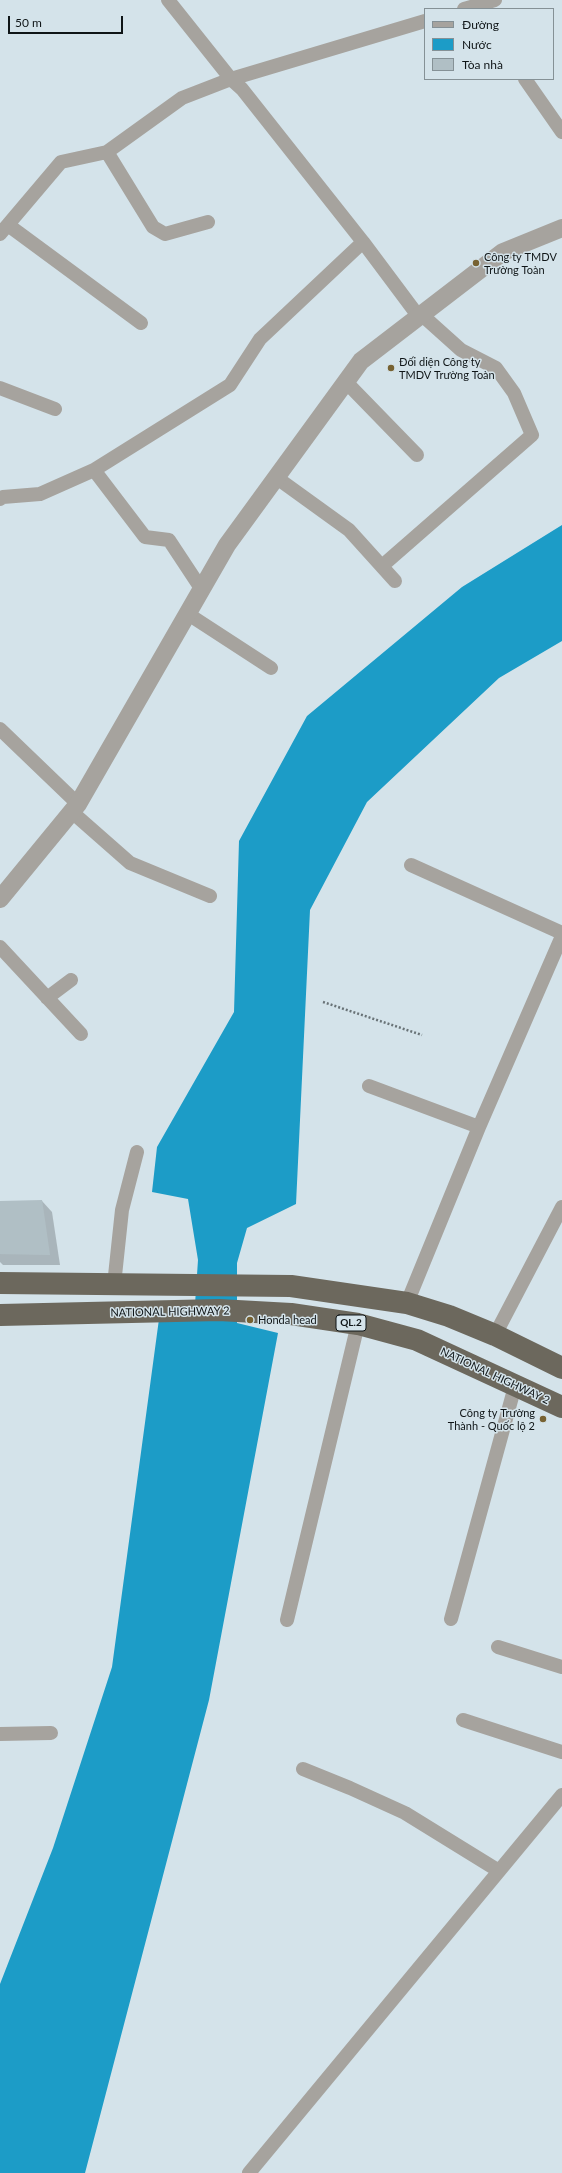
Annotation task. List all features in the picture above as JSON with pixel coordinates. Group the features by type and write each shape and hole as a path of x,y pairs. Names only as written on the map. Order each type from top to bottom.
{"highway":[{"path":"0,1283 291,1286 407,1303 449,1316 495,1335 562,1368"},
{"name":"NATIONAL HIGHWAY 2","path":"0,1315 219,1310 291,1314 358,1324 417,1340 562,1407"}],"street":[{"path":"168,0 231,79 242,89 420,316 461,350 496,368 514,393 532,435 382,566"},
{"path":"472,6 495,0"},
{"path":"142,323 4,230 61,162 108,152 182,98 231,79 424,21"},
{"path":"526,80 562,132"},
{"path":"108,152 153,227 165,234 208,222"},
{"path":"0,899 75,808 227,545 361,361 503,252 562,228"},
{"path":"0,499 3,497 40,494 94,470 230,385 260,339 363,242"},
{"path":"346,382 416,455"},
{"path":"0,388 55,409"},
{"path":"94,470 145,537 169,540 202,590"},
{"path":"277,478 349,530 395,581"},
{"path":"188,614 271,668"},
{"path":"0,729 130,863 210,896"},
{"path":"407,1303 479,1127 562,935 411,865"},
{"path":"0,947 81,1034"},
{"path":"47,998 71,980"},
{"path":"369,1086 479,1127"},
{"path":"120,1285 122,1210 137,1152"},
{"path":"495,1335 562,1207"},
{"path":"287,1620 358,1324"},
{"path":"451,1619 516,1386"},
{"path":"498,1647 562,1667"},
{"path":"463,1720 562,1752"},
{"path":"0,1734 51,1733"},
{"path":"303,1769 405,1813 499,1871"},
{"path":"249,2173 562,1795"}],"path":[{"path":"323,1002 422,1035"}],"water":[{"path":"562,525 562,641 499,678 367,802 310,910 296,1204 247,1228 237,1263 237,1323 278,1333 209,1700 85,2173 0,2173 0,1984 53,1848 112,1667 159,1319 194,1319 198,1260 188,1199 152,1192 157,1147 234,1012 239,841 307,716 462,587"}],"building":[{"path":"42,1200 50,1255 0,1254 0,1201"}],"place":[{"name":"Công ty TMDV Trường Toàn","path":"476,263"},
{"name":"Đối diện Công ty TMDV Trường Toàn","path":"391,368"},
{"name":"Honda head","path":"250,1320"},
{"name":"Công ty Trường Thành - Quốc lộ 2","path":"543,1419"}]}
